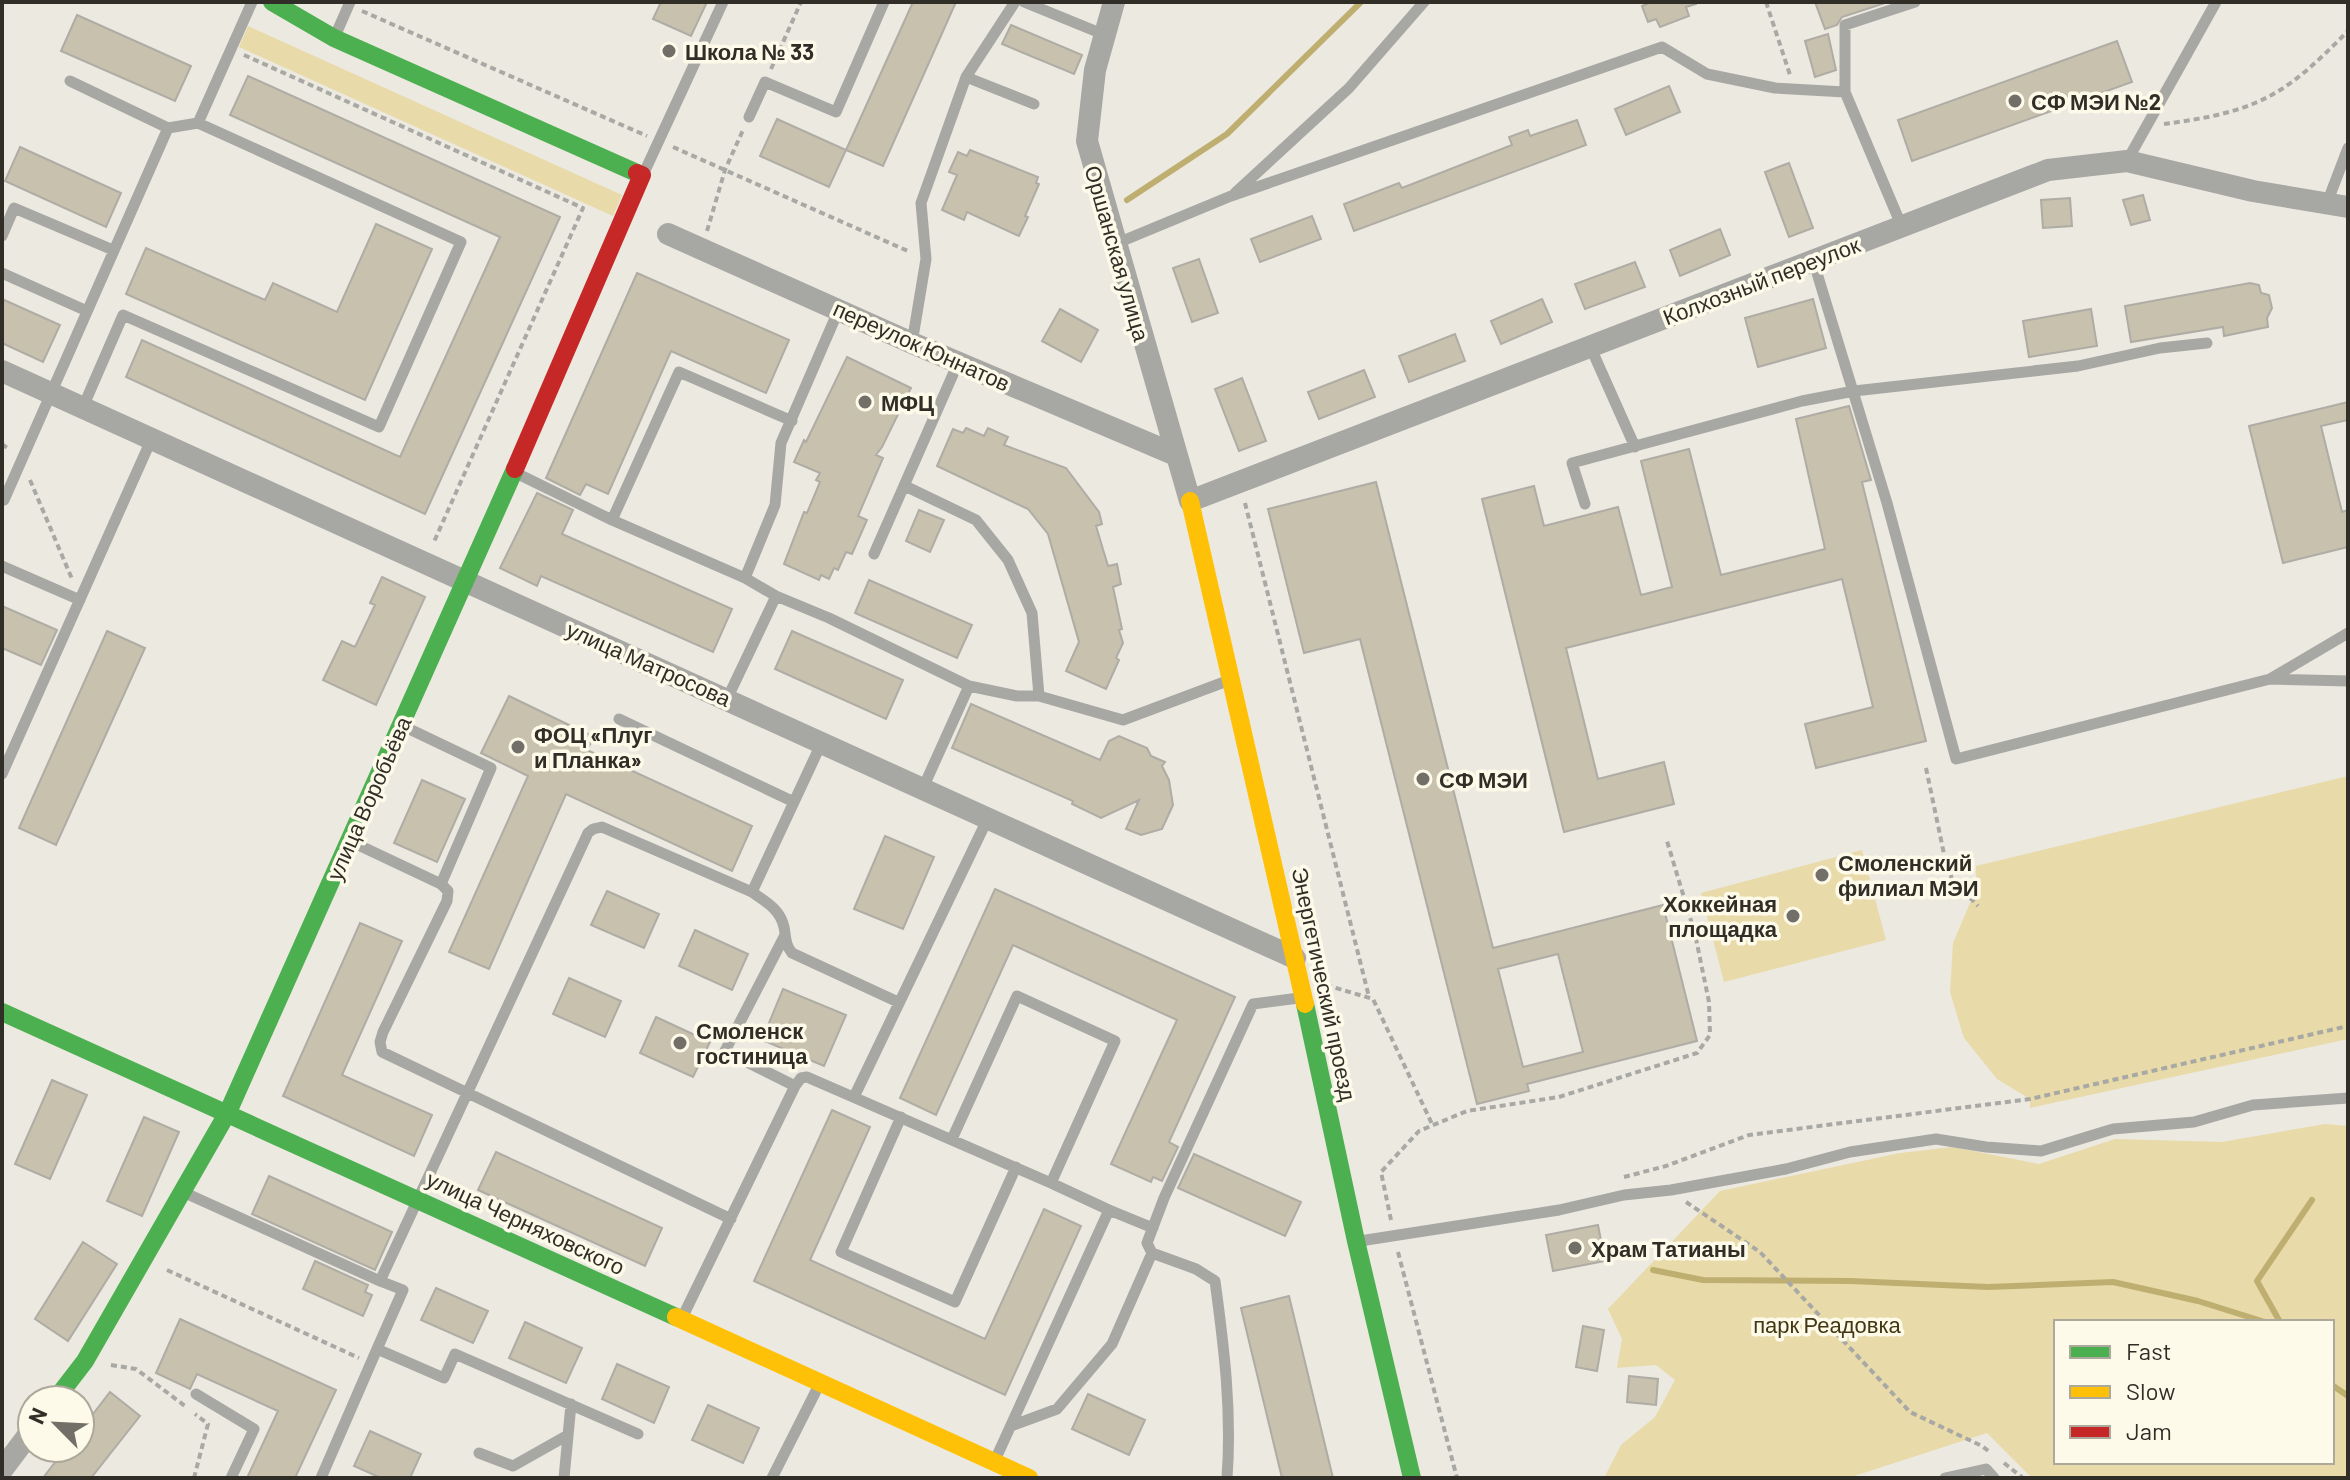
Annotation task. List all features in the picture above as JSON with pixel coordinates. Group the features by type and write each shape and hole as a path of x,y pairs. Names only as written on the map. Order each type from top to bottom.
{"street":[{"path":"272,2 334,38 642,175"},
{"name":"Оршанская улица","path":"1114,2 1095,70 1087,141 1190,501"},
{"name":"Колхозный переулок","path":"1190,501 2048,170 2127,161 2253,191 2338,205"},
{"name":"улица Воробьёва","path":"67,1384 85,1361 228,1112 514,472 642,175"},
{"name":"переулок Юннатов","path":"668,234 912,343 1176,455"},
{"name":"улица Матросова","path":"2,371 923,788 1297,968"},
{"name":"Энергетический проезд","path":"1190,501 1412,1478"},
{"name":"улица Черняховского","path":"5,1017 228,1112 1029,1478"},
{"path":"2,1470 16,1451"}],"lane":[{"path":"198,123 252,2"},
{"path":"642,175 723,2"},
{"path":"749,117 765,82 836,112 884,2"},
{"path":"912,343 926,259 921,203 966,77 1015,2"},
{"path":"1024,2 1105,35"},
{"path":"1231,196 1349,88 1424,2"},
{"path":"1902,227 1845,92 1845,25 1915,2"},
{"path":"2127,161 2216,2"},
{"path":"334,38 349,4"},
{"path":"1115,245 1231,196 1662,47 1707,74 1775,88 1845,92"},
{"path":"966,77 1034,104"},
{"path":"70,81 168,128 198,123 461,242 379,427 123,315 83,407"},
{"path":"3,501 168,128"},
{"path":"2338,205 2348,148"},
{"path":"2,236 14,208 113,250"},
{"path":"1813,260 1854,391 1956,759 2270,679 2348,681"},
{"path":"2,273 87,311"},
{"path":"745,578 775,505 781,443 839,308"},
{"path":"1585,504 1572,463 1787,405 1854,391 2050,370 2160,348 2207,343"},
{"path":"1590,346 1635,447"},
{"path":"874,554 958,363"},
{"path":"612,520 679,372 792,421"},
{"path":"2,774 152,438"},
{"path":"514,472 969,686 1017,696 1039,696 1123,720 1231,680"},
{"path":"905,486 976,520 1008,560 1032,613 1039,696"},
{"path":"2,566 80,600"},
{"path":"727,699 776,596"},
{"path":"2270,679 2348,633"},
{"path":"923,788 969,686"},
{"path":"619,719 794,802"},
{"path":"400,725 491,768 441,884"},
{"path":"752,892 822,742"},
{"path":"854,1097 988,818"},
{"path":"380,1281 588,833 593,829 602,827 752,892 774,907 784,924 787,946 792,953 898,1002"},
{"path":"349,841 441,884 448,891 447,901 380,1042 382,1052 731,1219"},
{"path":"785,935 725,1051 795,1086"},
{"path":"952,1139 1017,996 1115,1041 1051,1183"},
{"path":"1227,1478 1230,1437 1228,1375 1215,1281 1196,1269 1152,1253 1147,1243 1164,1198 1253,1004 1303,997"},
{"path":"681,1320 801,1078 807,1077 901,1117 1153,1228"},
{"path":"1356,1241 1559,1210 1624,1195 1671,1190 1786,1169 1850,1152 1936,1139 2041,1151 2113,1129 2194,1122 2253,1105 2348,1098"},
{"path":"901,1117 841,1252 955,1302 1016,1167"},
{"path":"182,1191 403,1290 321,1478"},
{"path":"995,1463 1109,1210"},
{"path":"1011,1426 1057,1409 1112,1344 1152,1253"},
{"path":"377,1349 444,1378 455,1354 638,1434"},
{"path":"772,1478 819,1384"},
{"path":"196,1394 254,1429 231,1478"},
{"path":"564,1478 571,1404"},
{"path":"479,1453 513,1466 568,1435"},
{"path":"1945,1478 1986,1469 1994,1478"}],"path":[{"path":"765,82 801,2"},
{"path":"1766,2 1795,89"},
{"path":"349,4 926,259"},
{"path":"2146,127 2201,119 2256,103 2310,69 2348,31"},
{"path":"702,248 725,170 749,117"},
{"path":"2,444 22,460 80,600"},
{"path":"1239,481 1369,997"},
{"path":"1926,768 1952,879 1978,906"},
{"path":"1457,1478 1394,1237 1381,1172 1419,1131 1467,1111 1559,1097 1697,1053 1710,1035 1709,1002 1695,934 1667,841"},
{"path":"1297,968 1373,999 1433,1126"},
{"path":"1620,1178 1666,1166 1749,1135 2030,1099 2348,1026"},
{"path":"1687,1204 1760,1252 1910,1412 1982,1446 1992,1454"},
{"path":"143,1259 359,1358 354,1371"},
{"path":"85,1361 136,1369 208,1424 194,1478"},
{"path":"2002,1462 2023,1478"}],"green space":[{"path":"248,26 622,195 613,216 239,47"},
{"path":"2348,776 2348,1039 2030,1108 2030,1099 1997,1079 1964,1038 1950,992 1953,943 1976,889 1976,866"},
{"name":"Хоккейная площадка","path":"1862,850 1886,940 1724,982 1701,893"},
{"name":"парк Реадовка","path":"2325,1124 2348,1126 2348,1478 2032,1478 1987,1433 1848,1478 1604,1478 1621,1445 1655,1417 1675,1380 1656,1365 1617,1368 1622,1339 1608,1309 1720,1191 1900,1153 1953,1147 2039,1164 2115,1139 2222,1142"}],"building":[{"path":"661,2 707,2 691,36 653,19"},
{"path":"913,2 956,2 883,166 846,150"},
{"path":"1651,2 1696,4 1686,7 1689,16 1660,27 1656,19 1648,22 1642,6"},
{"path":"1815,2 1888,2 1842,17 1837,25 1825,29"},
{"path":"77,15 191,66 175,101 61,51"},
{"path":"1011,25 1082,55 1074,74 1002,44"},
{"path":"1828,34 1836,70 1815,77 1805,41"},
{"name":"СФ МЭИ №2","path":"2117,41 2132,82 1912,161 1898,120"},
{"path":"248,76 560,217 425,514 126,377 142,340 400,457 500,237 230,115"},
{"path":"1669,86 1680,112 1626,135 1615,109"},
{"path":"777,119 846,150 829,187 760,156"},
{"path":"1577,120 1586,145 1354,231 1344,204 1399,183 1402,188 1512,145 1509,137 1528,130 1530,136"},
{"path":"20,147 121,193 106,227 5,181"},
{"path":"970,150 1038,177 1036,183 1039,184 1019,236 967,212 964,220 942,210 957,175 949,172 958,152 967,156"},
{"path":"1789,163 1813,228 1789,237 1765,172"},
{"path":"2143,195 2150,220 2131,225 2123,200"},
{"path":"2070,198 2072,226 2043,228 2041,200"},
{"path":"1312,216 1321,239 1260,262 1251,239"},
{"path":"376,224 432,249 365,400 126,294 146,248 265,300 273,283 337,312"},
{"path":"1720,229 1730,255 1680,276 1670,250"},
{"path":"1199,259 1218,313 1192,322 1173,268"},
{"path":"1635,262 1645,287 1585,309 1575,284"},
{"path":"637,273 789,340 766,393 671,351 608,494 586,484 580,495 546,478"},
{"path":"2250,283 2259,285 2261,293 2269,295 2272,308 2267,318 2268,327 2224,336 2223,327 2131,342 2125,306"},
{"path":"2,299 60,325 43,362 2,343"},
{"path":"1542,299 1552,322 1501,344 1491,321"},
{"path":"1813,299 1826,348 1758,367 1745,318"},
{"path":"1060,309 1098,330 1081,362 1042,341"},
{"path":"2091,309 2097,346 2029,357 2023,321"},
{"path":"1455,334 1465,361 1409,382 1399,356"},
{"path":"847,357 911,388 876,455 883,458 858,516 867,520 852,554 846,552 838,570 834,568 829,579 821,575 819,580 784,564 804,512 807,513 820,482 816,480 820,473 794,462"},
{"path":"1364,370 1375,397 1319,419 1308,392"},
{"path":"1242,378 1266,441 1239,451 1215,389"},
{"path":"2348,402 2348,420 2321,426 2342,512 2348,510 2348,547 2283,563 2249,426"},
{"path":"1849,406 1871,480 1862,482 1926,741 1816,768 1805,724 1873,707 1842,579 1566,648 1598,779 1664,762 1674,804 1564,832 1482,499 1534,486 1544,526 1618,507 1641,595 1672,587 1641,461 1689,449 1721,575 1825,549 1796,419"},
{"path":"966,428 984,436 988,428 1008,437 1004,445 1066,468 1099,512 1102,524 1096,526 1108,566 1117,564 1121,584 1113,587 1123,643 1106,689 1066,671 1079,642 1048,534 1028,509 937,466 953,429 963,433"},
{"name":"СФ МЭИ","path":"1376,482 1493,948 1663,905 1697,1041 1527,1084 1529,1091 1477,1104 1360,639 1304,653 1268,509","holes":["1558,954 1583,1052 1523,1067 1498,969"]},
{"path":"537,493 573,510 562,534 732,609 713,652 541,576 537,586 500,568"},
{"path":"919,510 944,520 930,552 906,541"},
{"path":"382,577 425,597 376,705 323,680 342,641 355,647 375,605 370,603"},
{"path":"869,580 972,625 957,658 855,613"},
{"path":"2,606 57,630 41,665 2,648"},
{"path":"107,631 145,648 56,845 19,828"},
{"path":"792,631 903,680 886,719 775,669"},
{"path":"509,696 594,737 587,750 752,826 732,871 566,794 489,969 449,952 528,776 481,753"},
{"path":"971,704 1100,760 1109,741 1119,736 1147,748 1151,756 1165,762 1162,766 1169,780 1173,805 1162,829 1141,835 1126,829 1139,800 1101,818 1072,804 1073,801 952,748"},
{"path":"422,780 465,799 437,862 394,843"},
{"path":"885,836 934,857 903,929 854,909"},
{"path":"995,889 1235,997 1169,1142 1178,1147 1162,1181 1153,1177 1151,1182 1111,1164 1177,1020 1013,945 936,1115 900,1098"},
{"path":"607,891 659,914 644,948 591,925"},
{"path":"360,923 402,941 342,1075 432,1115 414,1156 283,1096"},
{"path":"695,930 748,954 732,990 679,966"},
{"path":"569,978 621,1001 605,1037 553,1014"},
{"path":"783,989 846,1015 824,1066 762,1040"},
{"path":"656,1017 710,1042 693,1077 640,1053"},
{"path":"52,1080 87,1095 50,1179 15,1164"},
{"path":"832,1110 870,1127 810,1260 985,1339 1044,1209 1081,1226 1005,1395 754,1281"},
{"path":"144,1117 179,1132 142,1216 107,1201"},
{"path":"496,1152 662,1228 645,1266 478,1190"},
{"path":"1194,1154 1301,1202 1285,1236 1178,1188"},
{"path":"269,1176 392,1232 375,1270 252,1214"},
{"name":"Храм Татианы","path":"1598,1225 1605,1261 1553,1271 1546,1235"},
{"path":"83,1242 117,1264 68,1341 35,1319"},
{"path":"315,1261 368,1285 365,1292 372,1295 363,1316 303,1289"},
{"path":"436,1288 488,1311 473,1343 421,1320"},
{"path":"1289,1296 1333,1478 1282,1478 1241,1308"},
{"path":"180,1319 336,1390 295,1478 247,1478 278,1411 197,1374 190,1389 156,1373"},
{"path":"525,1322 582,1348 566,1383 509,1358"},
{"path":"1583,1326 1604,1330 1597,1371 1576,1367"},
{"path":"617,1364 669,1387 654,1423 602,1399"},
{"path":"1629,1376 1658,1379 1656,1405 1627,1402"},
{"path":"110,1392 140,1416 91,1478 43,1478 54,1464 96,1464 96,1410"},
{"path":"1088,1394 1145,1420 1129,1455 1072,1429"},
{"path":"708,1405 759,1428 743,1463 692,1440"},
{"path":"370,1431 421,1454 410,1478 381,1478 354,1466"}],"waterway":[{"path":"1127,200 1227,134 1361,2"},
{"path":"2279,1320 2257,1281 2312,1200"},
{"path":"1653,1270 1703,1280 1851,1281 1988,1287 2113,1282 2198,1301 2259,1320"},
{"path":"2334,1386 2348,1396"}],"traffic: fast":[{"path":"272,2 334,38 637,173"},
{"path":"67,1384 85,1361 228,1112 515,469"},
{"path":"1305,1004 1356,1241 1412,1478"},
{"path":"2,1012 676,1317"}],"traffic: slow":[{"path":"1190,501 1305,1004"},
{"path":"676,1317 1029,1478"}],"traffic: jam":[{"path":"515,469 642,175 637,173"}],"place":[{"name":"Школа № 33","path":"669,51"},
{"name":"СФ МЭИ №2","path":"2015,101"},
{"name":"МФЦ","path":"865,402"},
{"name":"ФОЦ «Плуг и Планка»","path":"518,747"},
{"name":"СФ МЭИ","path":"1423,779"},
{"name":"Смоленский филиал МЭИ","path":"1822,875"},
{"name":"Хоккейная площадка","path":"1793,916"},
{"name":"Смоленск гостиница","path":"680,1043"},
{"name":"Храм Татианы","path":"1575,1248"}]}
